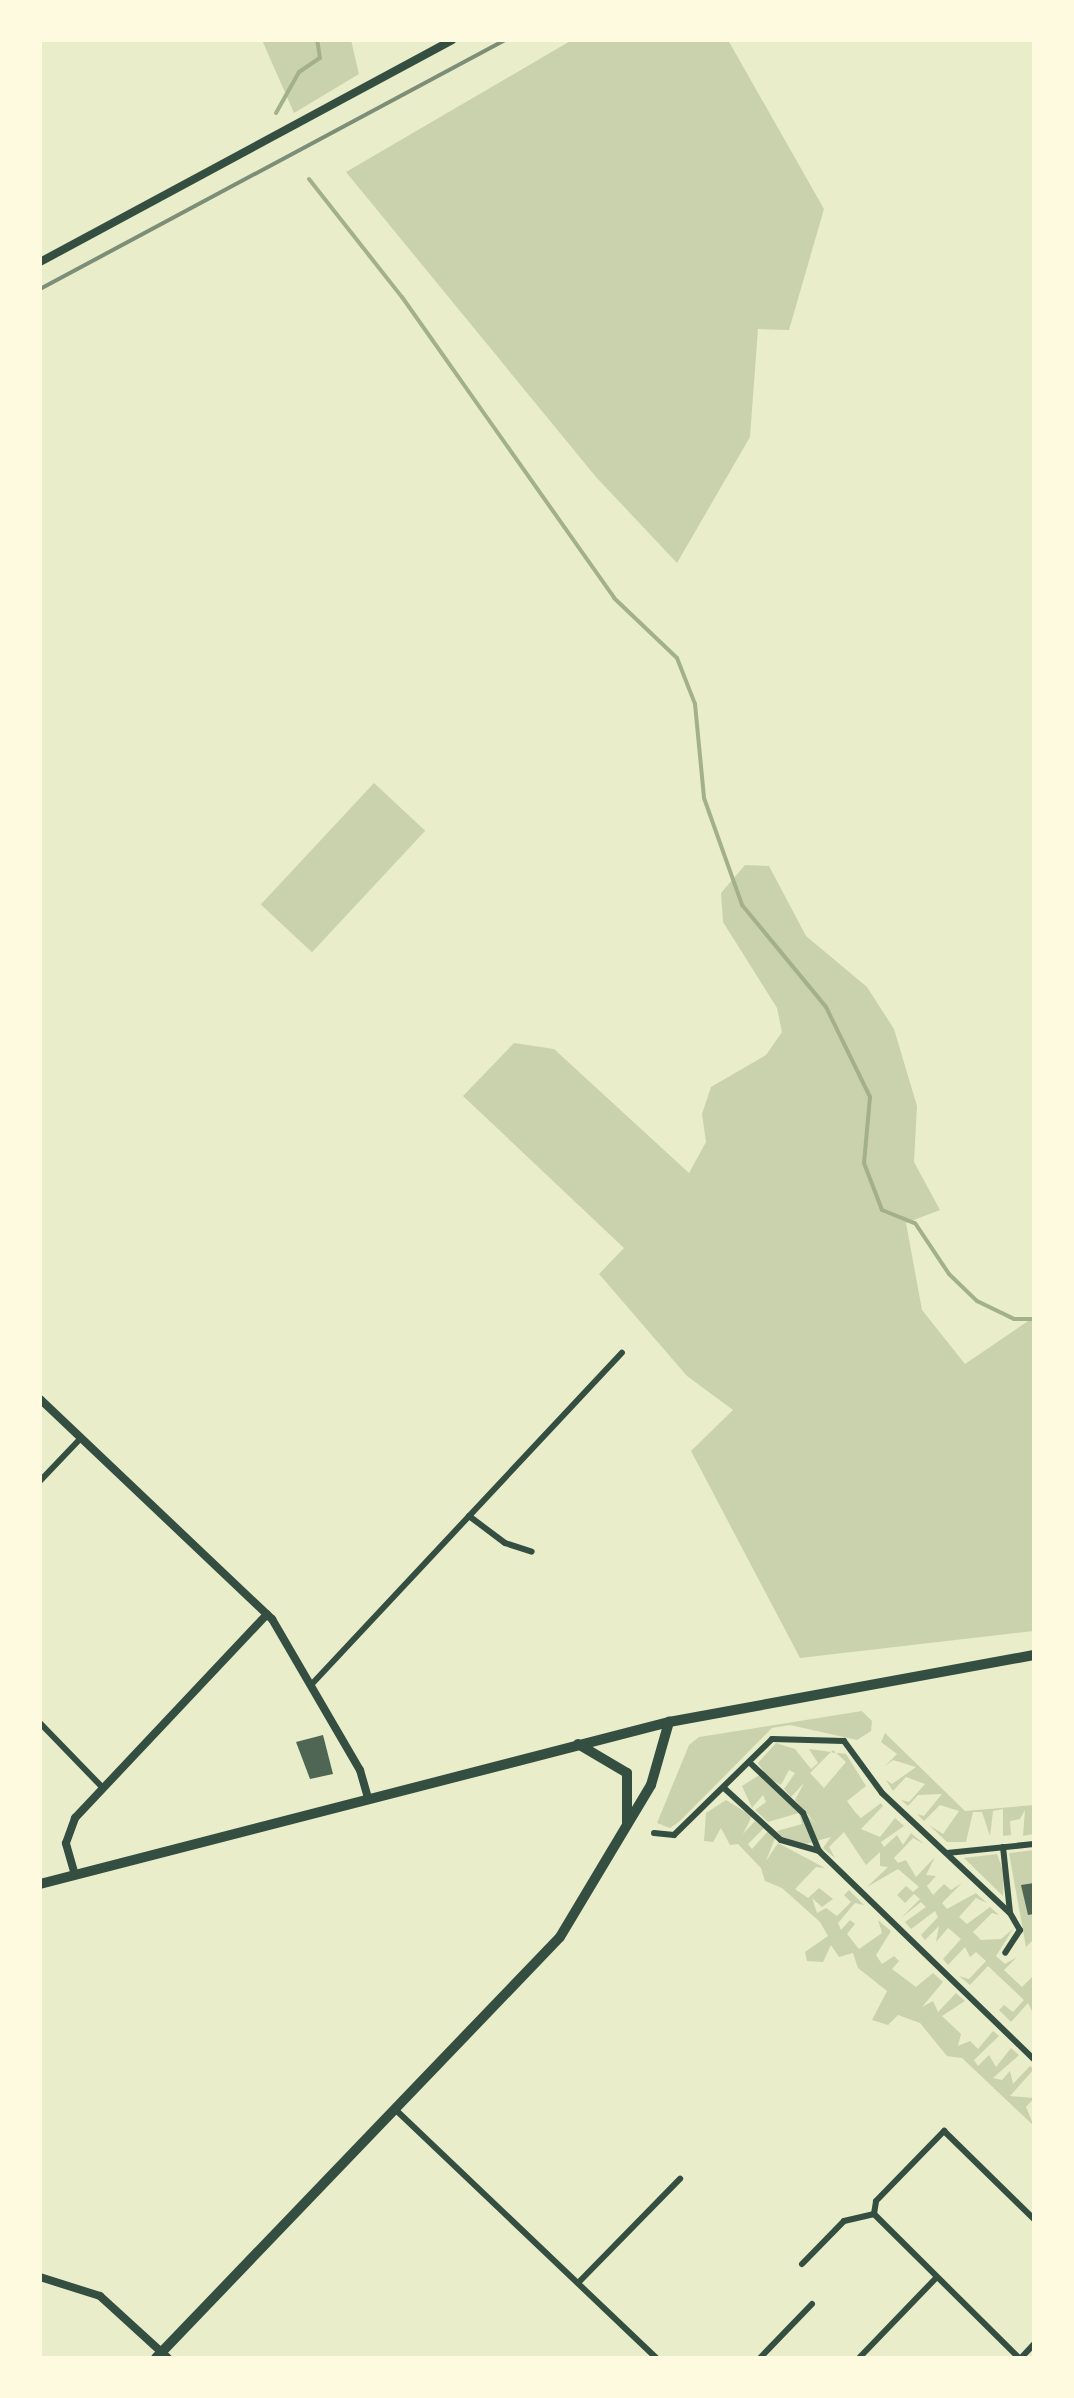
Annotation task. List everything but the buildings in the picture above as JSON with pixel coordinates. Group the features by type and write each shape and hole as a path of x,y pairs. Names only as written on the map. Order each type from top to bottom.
{"main road":[{"path":"40,1884 669,1722 1034,1655"},
{"path":"162,2356 535,1968 627,1830 662,1760 669,1722"},
{"path":"578,1744 627,1774 627,1830"}],"street":[{"path":"40,262 452,40"},
{"path":"311,1684 622,1353"},
{"path":"40,1399 266,1614 360,1770 368,1798"},
{"path":"40,1481 81,1438"},
{"path":"469,1516 493,1537 532,1552"},
{"path":"75,1875 68,1832 102,1786 266,1614"},
{"path":"40,1724 102,1786"},
{"path":"654,1832 674,1835 772,1739 844,1741 882,1793 1010,1913 1020,1930 1005,1953"},
{"path":"749,1762 803,1813 819,1850 1034,2059"},
{"path":"724,1788 781,1840 819,1850"},
{"path":"946,1853 1034,1844"},
{"path":"1003,1847 1010,1913"},
{"path":"398,2112 656,2358"},
{"path":"874,2214 876,2202 944,2132 1034,2219"},
{"path":"578,2284 680,2179"},
{"path":"802,2264 844,2221 874,2214"},
{"path":"874,2214 935,2279 1020,2358 1034,2344"},
{"path":"40,2278 100,2296 162,2356"},
{"path":"860,2358 935,2279"},
{"path":"760,2358 812,2304"}],"green space":[{"path":"262,40 351,40 359,74 294,113"},
{"path":"572,40 728,40 824,209 789,330 758,329 750,437 677,563 596,477 346,172"},
{"path":"374,783 425,831 312,952 261,904"},
{"path":"745,865 769,866 806,936 867,987 894,1029 917,1106 914,1162 940,1210 906,1223 922,1310 965,1364 1034,1317 1034,1631 800,1658 691,1451 733,1410 687,1376 599,1274 624,1248 463,1096 514,1043 554,1049 689,1173 706,1142 702,1114 711,1087 766,1055 782,1032 777,1008 723,922 721,893"},
{"path":"862,1711 872,1721 871,1731 857,1740 790,1725 772,1728 680,1821 670,1828 657,1823 689,1745 699,1737"},
{"path":"885,1733 965,1811 1034,1805 1033,1834 1023,1836 1025,1810 1020,1819 1010,1821 1011,1835 1003,1836 1003,1809 993,1811 990,1836 982,1812 973,1812 966,1842 947,1842 929,1825 943,1834 959,1811 940,1805 924,1821 917,1814 924,1816 942,1794 918,1795 908,1806 901,1800 909,1802 925,1784 906,1777 893,1791 886,1780 892,1784 916,1767 893,1760 884,1767 897,1754 881,1742"},
{"path":"776,1743 795,1749 811,1769 818,1763 809,1749 831,1752 810,1773 824,1788 846,1762 836,1753 846,1754 866,1786 847,1801 861,1818 881,1803 883,1806 861,1829 880,1837 895,1818 904,1826 881,1842 884,1847 897,1835 903,1845 911,1833 924,1844 913,1838 894,1858 898,1863 906,1860 916,1877 935,1857 926,1875 936,1876 927,1886 933,1895 944,1884 951,1890 962,1883 942,1903 947,1909 976,1893 987,1903 976,1898 959,1917 967,1924 990,1907 999,1915 992,1913 973,1932 981,1940 1001,1939 1013,1929 996,1956 1005,1964 1017,1957 1004,1970 1022,1987 1034,1975 1034,2015 1028,2003 1011,2022 999,2010 1004,2005 1013,2012 1024,2000 988,1966 970,1985 959,1976 969,1979 986,1961 976,1952 970,1957 965,1947 948,1965 943,1959 961,1939 948,1928 936,1942 939,1926 925,1940 921,1935 938,1917 935,1911 911,1929 905,1922 926,1907 921,1902 901,1918 920,1899 914,1894 905,1903 897,1895 906,1886 913,1892 919,1887 898,1869 867,1887 888,1867 880,1866 880,1852 866,1865 844,1832 829,1847 835,1858 823,1848 831,1837 802,1845 781,1836 777,1831 802,1824 799,1813 768,1822 755,1810 766,1802 763,1795 752,1808 742,1786 764,1772 758,1763","holes":["789,1770 795,1773 784,1789 791,1797 804,1783 795,1800 816,1824 768,1778 781,1785"]},
{"path":"726,1800 752,1816 743,1834 755,1821 764,1828 748,1844 752,1849 768,1831 775,1838 766,1861 778,1843 825,1868 816,1867 795,1889 808,1898 819,1888 833,1899 822,1907 812,1898 817,1913 826,1908 837,1916 851,1902 844,1895 849,1890 864,1905 855,1903 838,1923 841,1930 850,1920 855,1924 847,1934 859,1949 882,1933 878,1920 891,1931 876,1955 882,1964 894,1956 899,1961 892,1969 916,1987 933,1973 943,1982 922,2007 933,2001 938,2012 956,1993 965,2001 942,2016 961,2034 958,2046 970,2041 978,2049 993,2031 999,2036 974,2060 978,2066 989,2055 996,2067 1011,2048 1019,2055 993,2078 1002,2080 1010,2071 1013,2084 1030,2066 1034,2069 1010,2096 1034,2098 1026,2107 1034,2126 962,2058 947,2056 920,2023 898,2015 888,2025 872,2020 887,1991 858,1968 853,1953 839,1957 831,1945 823,1962 807,1961 805,1952 828,1936 820,1922 782,1888 765,1881 761,1868 738,1844 730,1845 721,1828 713,1842 704,1841 706,1813"},
{"path":"1034,1850 1034,1939 1026,1947 1009,1853"},
{"path":"997,1854 1004,1873 1003,1896 964,1858"}],"waterway":[{"path":"276,113 299,72 320,58 317,40"},
{"path":"309,179 402,297 614,598 677,658 695,704 704,798 742,905 826,1007 870,1097 864,1163 882,1210 915,1223 949,1274 977,1301 1014,1319 1034,1319"}],"railway":[{"path":"40,289 505,40"}]}
